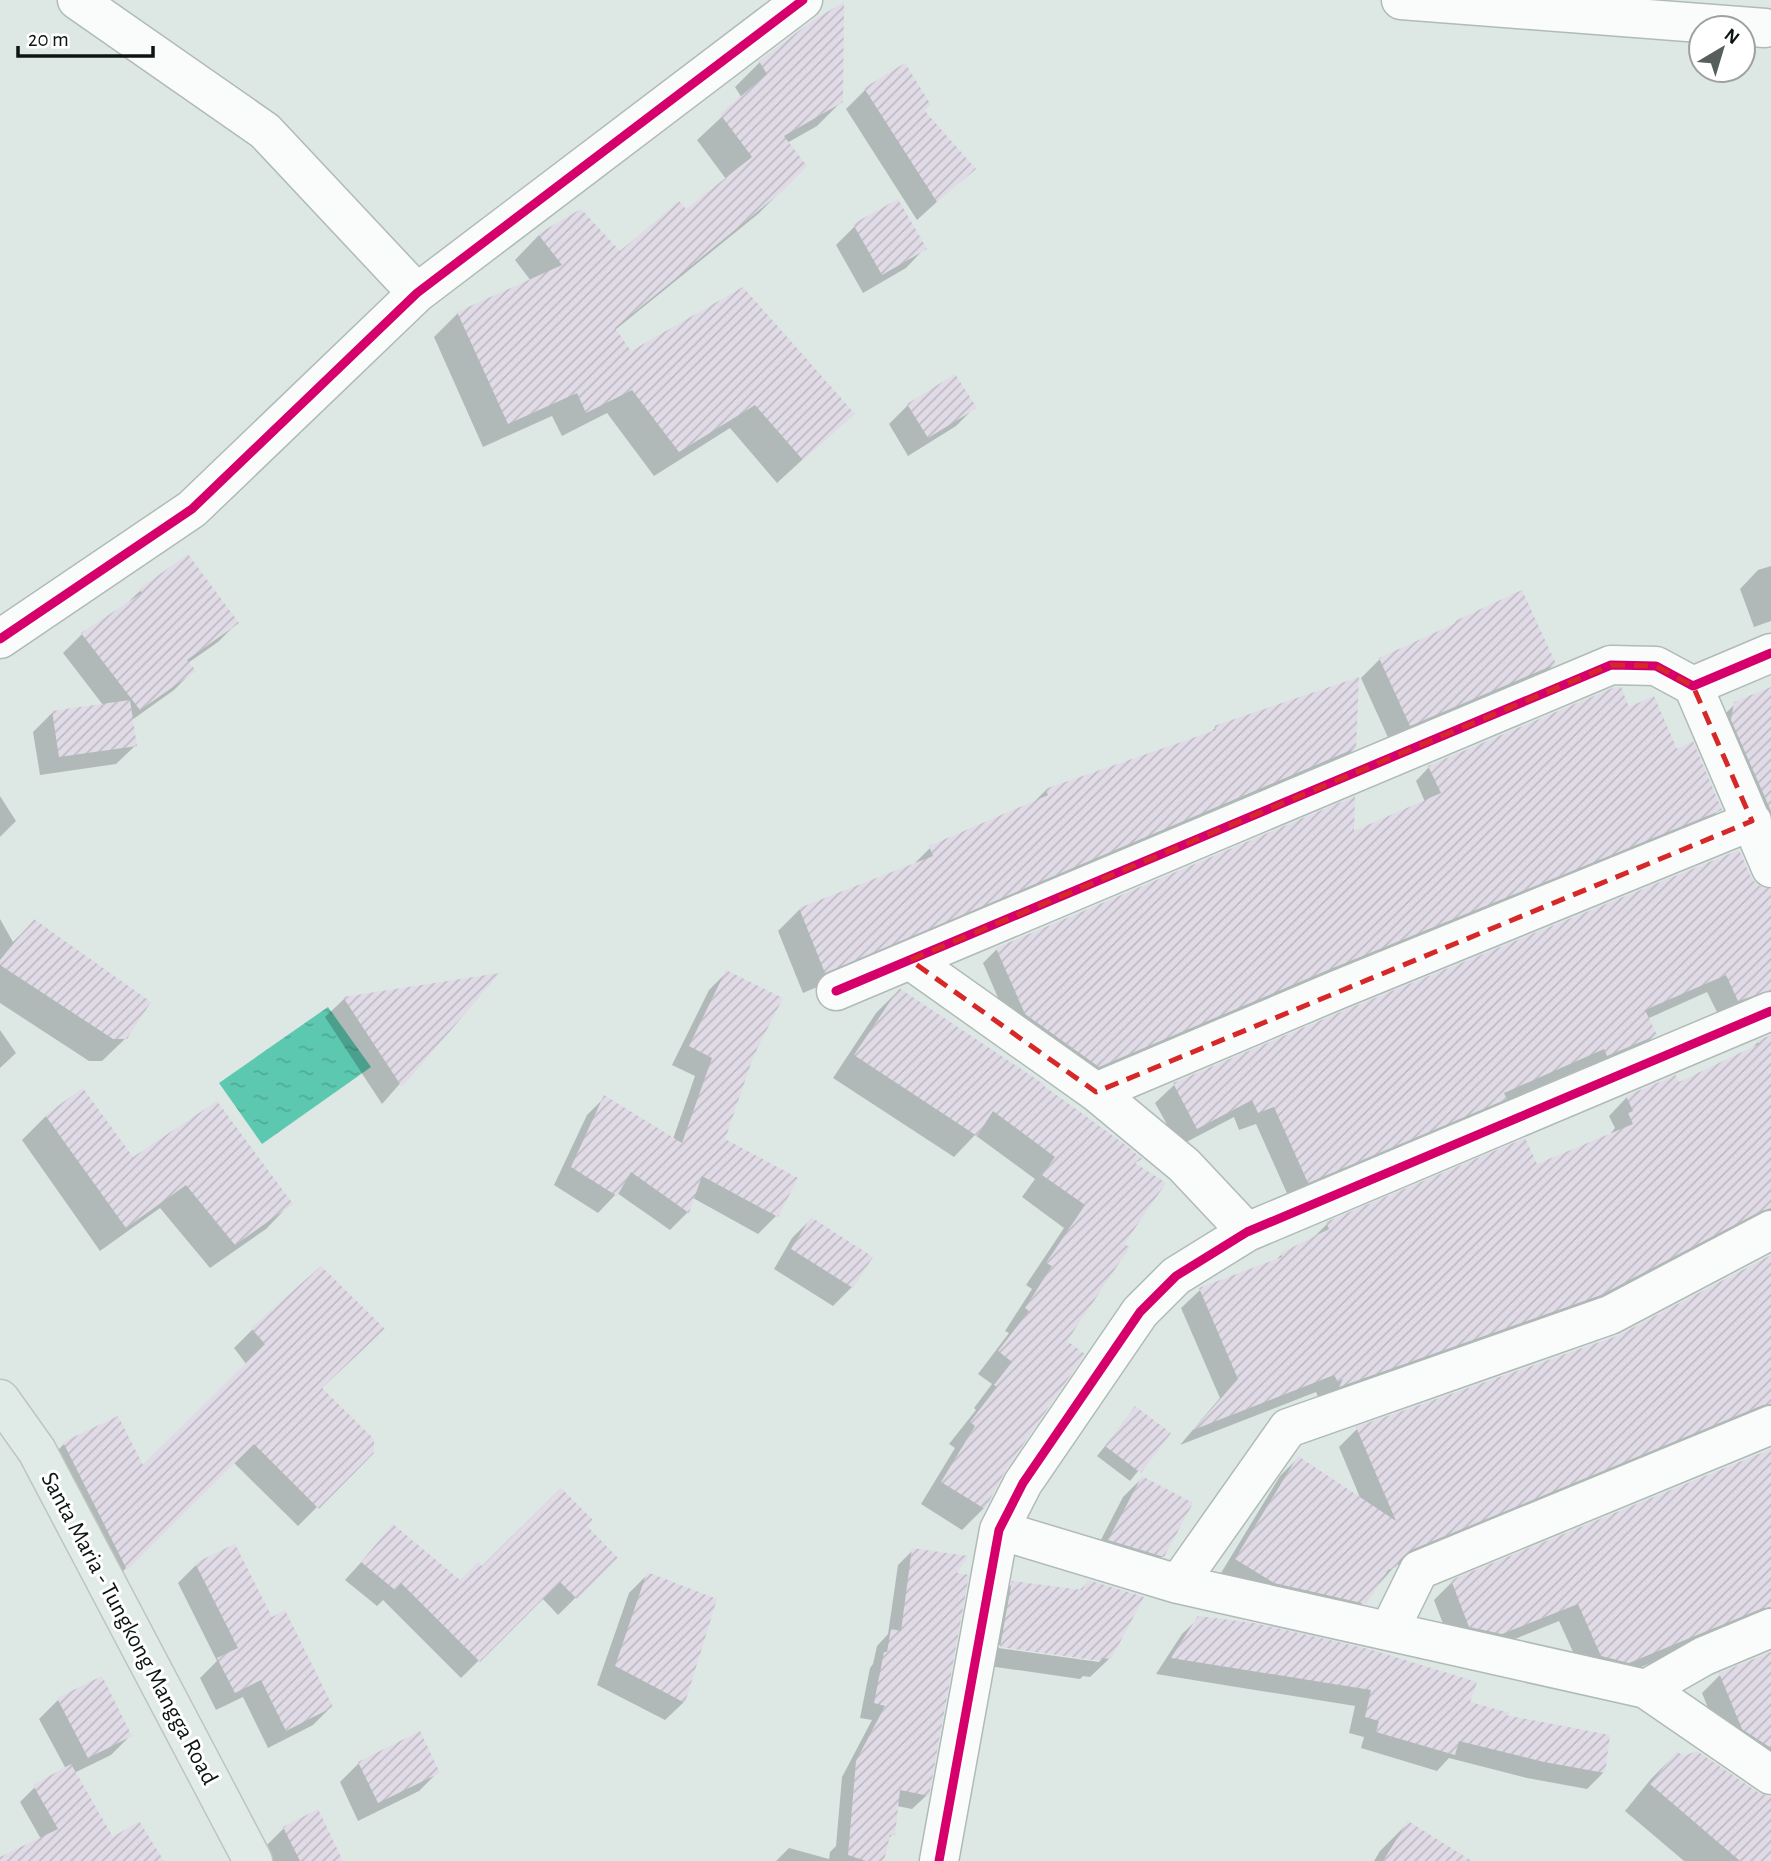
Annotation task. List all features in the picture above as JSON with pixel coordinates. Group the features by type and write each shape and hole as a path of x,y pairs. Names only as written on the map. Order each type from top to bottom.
{"main road":[{"name":"Santa Maria - Tungkong Mangga Road","path":"0,1399 37,1451 253,1861"}],"street":[{"path":"77,0 265,131 417,293"},
{"path":"0,639 192,509 417,293 803,0"},
{"path":"1401,0 1765,29"},
{"path":"1693,685 1771,653"},
{"path":"836,991 1611,665 1656,666 1693,685 1771,868"},
{"path":"1096,1092 1752,821"},
{"path":"910,960 1096,1092 1184,1165 1247,1232"},
{"path":"939,1861 999,1530 1023,1483 1140,1312 1176,1276 1247,1232 1771,1011"},
{"path":"1178,1584 1288,1429 1610,1315 1771,1230"},
{"path":"1389,1631 1419,1570 1771,1425"},
{"path":"999,1530 1178,1584 1646,1689 1771,1775"},
{"path":"1646,1689 1704,1656 1771,1628"}],"highlighted area":[{"path":"1611,665 1656,666 1693,686 1752,821 1096,1092 910,960"}],"water":[{"path":"328,1007 371,1067 262,1144 219,1083"}],"building":[{"path":"844,2 843,102 784,136 807,166 785,189 615,328 631,351 743,287 855,414 803,460 755,405 679,452 632,390 586,413 577,393 508,424 457,312 562,265 538,234 581,209 620,251 679,201 686,209 752,157 720,114 767,74 759,61 812,21"},
{"path":"905,63 931,105 924,110 976,169 937,202 864,88"},
{"path":"898,199 927,249 882,275 853,224"},
{"path":"955,374 977,408 928,438 907,404"},
{"path":"188,554 239,623 187,660 196,671 140,710 81,633 142,593 139,589"},
{"path":"1522,590 1556,664 1410,726 1379,658"},
{"path":"1359,677 1356,748 825,973 799,908 933,856 929,846 1048,795 1045,789 1216,730 1214,726"},
{"path":"1615,687 1621,687 1629,707 1654,696 1677,749 1693,741 1722,810 1328,970 1099,1067 1025,1014 996,948 1355,796 1354,831 1441,793 1428,766"},
{"path":"1771,687 1771,811 1731,720 1734,702"},
{"path":"130,700 137,746 59,757 52,711"},
{"path":"1739,850 1757,885 1771,889 1771,990 1738,1001 1726,975 1645,1010 1657,1035 1607,1056 1604,1049 1504,1093 1507,1099 1308,1183 1274,1107 1258,1113 1252,1100 1197,1129 1173,1083 1345,1010"},
{"path":"34,919 151,1002 127,1039 113,1039 0,965 0,960"},
{"path":"726,970 783,998 754,1055 725,1139 798,1178 778,1217 702,1176 689,1213 631,1172 617,1196 571,1167 604,1095 682,1143 712,1058 689,1046"},
{"path":"500,973 402,1087 343,997"},
{"path":"899,988 1045,1085 1127,1146 1142,1159 1135,1163 1166,1183 1124,1244 1130,1247 1067,1341 1085,1354 1005,1471 985,1509 941,1482 975,1426 970,1422 1012,1362 998,1351 1029,1311 1025,1308 1052,1266 1046,1263 1085,1205 1042,1175 1055,1157 993,1111 977,1136 854,1055"},
{"path":"1771,1035 1771,1208 1601,1295 1339,1387 1343,1379 1338,1382 1334,1375 1193,1430 1238,1379 1199,1288 1282,1257 1281,1253 1329,1229 1326,1222 1525,1138 1537,1164 1633,1124 1628,1113 1633,1111 1626,1096 1676,1075 1679,1082 1759,1044 1757,1041"},
{"path":"83,1088 133,1157 217,1101 293,1204 235,1245 186,1185 126,1228 45,1115"},
{"path":"811,1217 873,1257 853,1288 791,1249"},
{"path":"1771,1255 1771,1404 1411,1550 1396,1567 1388,1570 1366,1604 1274,1583 1235,1559 1298,1456 1396,1521 1356,1427 1617,1336"},
{"path":"321,1266 385,1329 322,1388 374,1439 374,1453 319,1509 254,1444 127,1570 63,1442 118,1416 143,1465 265,1344 251,1328"},
{"path":"1135,1406 1171,1433 1141,1473 1105,1446"},
{"path":"1771,1449 1771,1607 1629,1663 1601,1656 1578,1604 1502,1634 1469,1627 1451,1580"},
{"path":"1142,1476 1193,1503 1164,1557 1108,1540"},
{"path":"561,1488 593,1520 587,1526 618,1558 577,1599 560,1582 480,1662 401,1583 395,1590 361,1562 393,1524 460,1580 478,1562 482,1566"},
{"path":"235,1544 272,1617 285,1610 333,1707 286,1731 261,1680 235,1693 217,1658 238,1648 195,1563"},
{"path":"912,1548 968,1556 957,1573 969,1575 929,1796 900,1790 895,1835 890,1835 884,1861 866,1861 848,1855 856,1761 885,1706 874,1703 891,1629 901,1631"},
{"path":"647,1572 717,1599 685,1703 615,1666"},
{"path":"1088,1580 1144,1597 1111,1659 1101,1658 1101,1661 1000,1647 1012,1581 1082,1590"},
{"path":"1198,1616 1254,1623 1369,1649 1477,1682 1470,1702 1510,1713 1505,1715 1610,1735 1605,1773 1544,1762 1459,1741 1455,1755 1376,1732 1379,1721 1365,1717 1371,1690 1171,1658"},
{"path":"1771,1652 1771,1748 1742,1729 1719,1673"},
{"path":"102,1676 132,1736 88,1758 57,1698"},
{"path":"420,1731 440,1773 378,1803 358,1762"},
{"path":"1677,1751 1683,1756 1697,1751 1759,1793 1771,1797 1771,1861 1740,1861 1650,1784"},
{"path":"71,1764 113,1837 139,1821 164,1861 0,1861 0,1857 58,1829 33,1785"},
{"path":"318,1809 343,1861 300,1861 283,1827"},
{"path":"1408,1821 1472,1861 1383,1861"}],"cycle path":[{"path":"0,639 192,509 417,293 803,0"},
{"path":"836,991 1611,665 1656,666 1693,686 1771,653"},
{"path":"939,1861 999,1530 1023,1483 1140,1312 1176,1276 1247,1232 1771,1011"}]}
